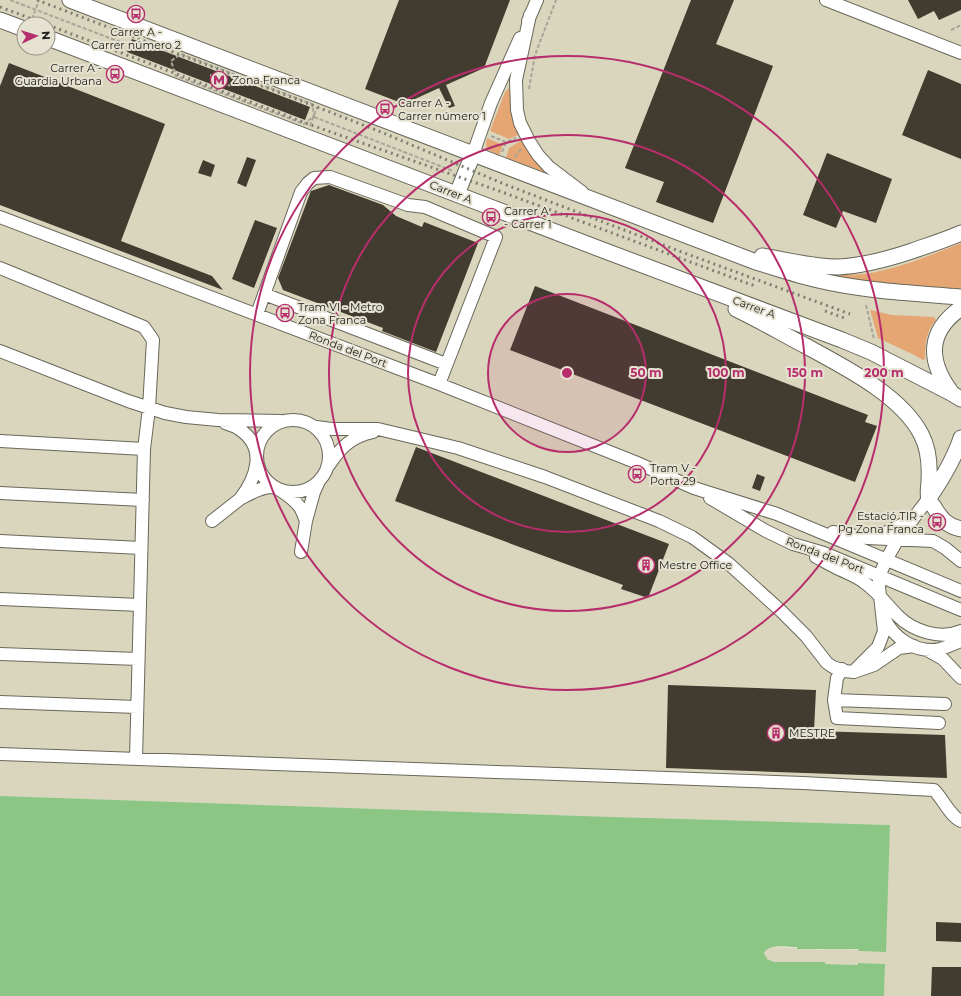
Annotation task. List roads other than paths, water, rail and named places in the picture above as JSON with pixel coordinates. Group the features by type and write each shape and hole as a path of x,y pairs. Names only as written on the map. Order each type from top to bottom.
{"main road":[{"path":"70,0 719,248 793,274 819,281 886,291 961,297"},
{"path":"0,20 16,23"},
{"name":"Carrer A","path":"56,41 842,340 871,352 956,396"},
{"path":"457,194 473,154"},
{"path":"719,248 836,267 871,263 891,258 961,233"},
{"path":"645,266 758,320 847,368 893,401 910,417 926,444 930,464 928,499 945,522 951,526 961,529"},
{"path":"956,396 942,379 935,359 935,344 936,338 944,324 961,308"},
{"path":"928,499 946,472 961,438"},
{"path":"946,472 955,467 961,466"}],"street":[{"path":"473,154 491,103 536,0"},
{"path":"826,0 961,53"},
{"path":"530,15 516,80 517,110 520,123 528,142 549,167 588,197"},
{"path":"256,314 301,192 314,178 330,177 408,205 425,207 496,237 439,384"},
{"name":"Ronda del Port","path":"0,216 439,384 635,462 694,488 777,514 961,591"},
{"path":"0,268 144,327 153,340 149,408 144,449 136,759"},
{"path":"264,294 446,364"},
{"path":"0,351 128,401 165,413 186,417 218,420 281,421 293,419 305,421 316,427 324,436 328,447 329,459 314,492 306,521 301,552"},
{"path":"218,420 238,428 247,435 253,442 259,470 266,480 275,488 297,503 302,510 306,521"},
{"path":"240,499 252,480 255,470 257,447 262,436 270,427 281,421"},
{"path":"316,427 332,429 359,428 388,430 458,448 546,477 659,521 692,537 728,563 781,611 806,636 827,663 833,667 848,671 874,666 900,648 914,646"},
{"path":"212,521 240,499 253,492 270,487 286,492 298,492 310,488 322,476 338,451 347,442 367,433 388,430"},
{"path":"0,441 144,449"},
{"name":"Ronda del Port","path":"694,488 766,531 793,544 824,553 961,610"},
{"path":"0,493 143,500"},
{"path":"928,499 898,539 886,560 880,577 879,594 884,631 878,647 838,678 834,700 837,718 939,723"},
{"path":"853,536 866,536 887,532 914,518"},
{"path":"814,530 867,538 933,541 946,548 961,561"},
{"path":"0,541 141,548"},
{"path":"793,544 857,577 879,594 897,615 913,627 928,632 942,634 961,631"},
{"path":"841,570 863,587 873,599 887,624 894,633 906,643 926,650 943,659 961,678"},
{"path":"0,599 140,605"},
{"path":"926,650 939,649 961,641"},
{"path":"0,654 138,659"},
{"path":"834,700 945,704"},
{"path":"0,702 137,707"},
{"path":"0,754 803,783 934,790 941,797 956,819 961,821"}],"railway":[{"path":"37,0 381,132 504,184 850,314"},
{"path":"0,7 24,16"},
{"path":"56,28 311,125 502,192 755,286"},
{"path":"825,311 847,319"}],"place":[{"name":"Carrer A - Carrer número 2","path":"136,14"},
{"name":"Carrer A - Guardia Urbana","path":"115,74"},
{"name":"Zona Franca","path":"219,80"},
{"name":"Carrer A - Carrer número 1","path":"385,109"},
{"name":"Carrer A - Carrer 1","path":"491,217"},
{"name":"Tram VI - Metro Zona Franca","path":"285,313"},
{"name":"Tram V - Porta 29","path":"637,474"},
{"name":"Estació TIR - Pg Zona Franca","path":"937,522"},
{"name":"Mestre Office","path":"646,565"},
{"name":"MESTRE","path":"776,733"}]}
